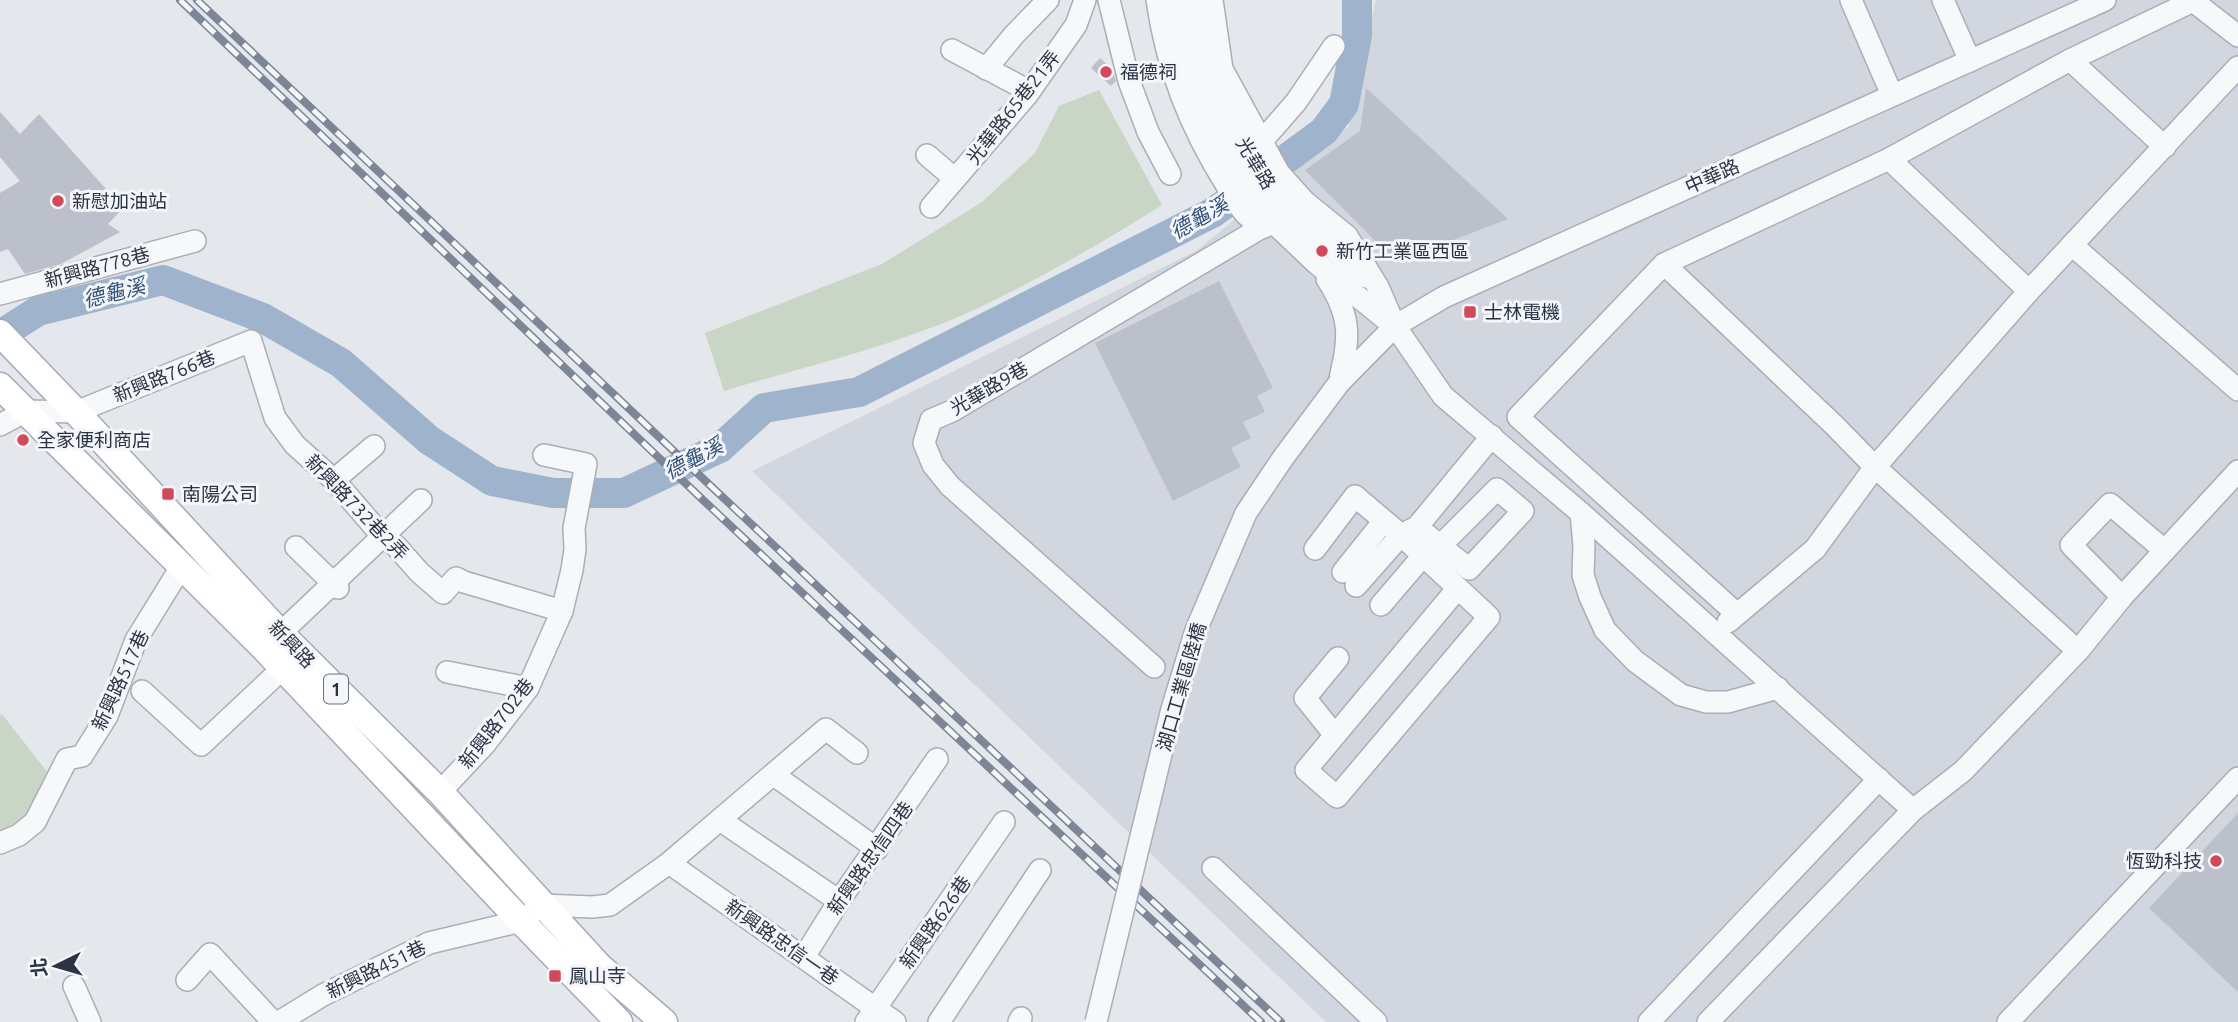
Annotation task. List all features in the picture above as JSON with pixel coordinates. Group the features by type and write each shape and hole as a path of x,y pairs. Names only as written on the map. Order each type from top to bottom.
{"main road":[{"name":"新興路","path":"7,341 76,412 273,641 283,668 531,913 599,966 664,1022"},
{"name":"新興路","path":"0,386 181,568 273,641 440,792 531,913 619,1022"}],"street":[{"path":"986,69 1048,0"},
{"name":"光華路65巷21弄","path":"931,207 1029,91 1076,25 1085,0"},
{"path":"1109,0 1129,81 1148,132 1170,174"},
{"name":"光華路","path":"1157,0 1164,42 1174,78 1191,121 1248,158"},
{"name":"光華路","path":"1174,0 1190,74 1248,158"},
{"name":"光華路","path":"1194,0 1208,76 1248,158 1260,190 1378,287 1395,326"},
{"name":"光華路","path":"1212,0 1222,69 1248,158 1274,223 1316,263 1395,326"},
{"path":"1851,0 1892,95"},
{"path":"1943,0 1970,61"},
{"name":"中華路","path":"1339,383 1395,326 1444,297 2105,0"},
{"path":"1737,614 1518,417 1664,264 1889,159 2070,60 2193,1 2238,36"},
{"path":"1248,158 1296,102 1334,46"},
{"path":"952,50 1029,91"},
{"path":"2070,60 2165,147"},
{"path":"1715,632 1815,549 1875,467 2029,291 2238,67"},
{"path":"927,155 955,179"},
{"path":"1889,159 2029,291"},
{"name":"光華路9巷","path":"1154,667 950,486 933,465 924,443 931,420 952,411 1259,229 1274,223"},
{"name":"新興路778巷","path":"0,294 195,241"},
{"path":"2072,245 2238,390"},
{"path":"1316,263 1344,310 1347,348 1339,383"},
{"path":"1664,264 1875,467 2078,651"},
{"path":"1395,326 1443,396 1581,513 1913,810"},
{"name":"新興路766巷","path":"76,412 251,341"},
{"name":"新興路732巷2弄","path":"251,341 275,418 295,446 334,480 383,537 396,546 419,572 443,593 456,578 562,611"},
{"name":"湖口工業區陸橋","path":"1096,1022 1172,709 1196,630 1246,513 1339,383"},
{"path":"0,425 26,411 76,412"},
{"path":"1383,522 1349,579 1409,531 1492,436"},
{"path":"334,480 373,446"},
{"name":"新興路702巷","path":"440,792 485,744 528,688 562,611 572,570 574,528 586,464 544,455"},
{"path":"1707,1022 1913,810 1962,771 2078,651 2122,597 2238,471"},
{"path":"1315,549 1355,496 1383,522 1409,531 1431,552 1458,589 1489,617 1337,797 1306,770 1458,589"},
{"path":"273,641 335,586 421,500"},
{"path":"2122,597 2071,545 2110,504 2164,550"},
{"path":"1581,513 1583,575 1590,597 1605,630 1635,661 1681,695 1706,702 1728,702 1778,688"},
{"path":"296,547 335,586"},
{"path":"1381,605 1431,552"},
{"name":"新興路517巷","path":"0,843 19,835 35,822 66,759 82,757 107,716 136,640 181,568"},
{"path":"1335,734 1305,698 1338,658"},
{"path":"142,691 201,745 283,668"},
{"path":"447,672 528,688"},
{"name":"新興路451巷","path":"279,1022 323,995 429,943 531,913 610,905 668,863 826,729 856,753"},
{"name":"新興路忠信四巷","path":"803,957 937,759"},
{"path":"774,775 877,849"},
{"path":"2008,1022 2238,778"},
{"path":"1649,1022 1880,779"},
{"path":"720,820 839,901"},
{"name":"新興路626巷","path":"871,1015 1004,822"},
{"name":"新興路忠信一巷","path":"668,863 803,957 871,1015 895,1022"},
{"path":"1213,868 1376,1022"},
{"path":"939,1022 1040,870"},
{"path":"187,980 210,954 273,1022"},
{"path":"74,986 90,1022"}],"shaded area":[{"path":"1376,0 2238,0 2238,1022 1326,1022 752,471 1196,251 1348,127"}],"green space":[{"path":"1099,90 1162,205 1048,272 946,322 852,354 724,391 705,333 882,264 982,202 1035,153 1059,106"},
{"path":"2,714 55,782 0,845 0,716"}],"building":[{"name":"福德祠","path":"1100,58 1112,69 1116,81 1111,86 1091,68"},
{"path":"1366,88 1508,219 1396,262 1305,170 1360,131"},
{"name":"新慰加油站","path":"0,112 20,134 39,114 123,208 108,224 120,232 61,264 25,274 8,249 0,252 0,193 20,181 0,157"},
{"path":"1219,281 1273,388 1257,396 1265,412 1243,422 1251,438 1231,448 1241,467 1173,501 1095,343"},
{"name":"恆勁科技","path":"2238,813 2238,992 2149,908"}],"waterway":[{"name":"德龜溪","path":"0,335 38,311 163,280 263,318 341,363 429,440 492,481 553,493 624,493 720,448 764,408 859,392 1214,212 1324,131 1344,104 1357,35 1357,0"}],"railway":[{"path":"180,0 703,500 1261,1022"},
{"path":"197,0 1281,1022"}],"place":[{"name":"福德祠","path":"1106,72"},
{"name":"新慰加油站","path":"58,201"},
{"name":"新竹工業區西區","path":"1322,251"},
{"name":"士林電機","path":"1470,312"},
{"name":"全家便利商店","path":"23,440"},
{"name":"南陽公司","path":"168,494"},
{"name":"恆勁科技","path":"2216,861"},
{"name":"鳳山寺","path":"555,976"}]}
